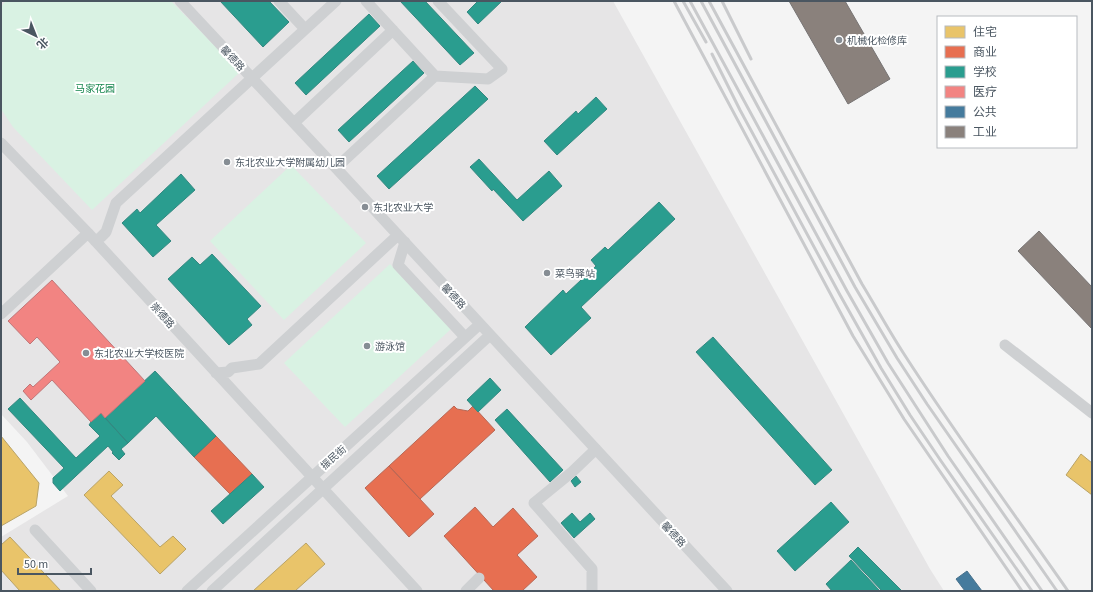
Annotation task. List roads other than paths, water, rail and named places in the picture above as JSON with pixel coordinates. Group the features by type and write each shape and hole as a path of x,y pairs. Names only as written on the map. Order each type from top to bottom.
{"street":[{"name":"馨德路","path":"180,1 727,591"},
{"path":"279,1 305,29"},
{"path":"1,314 92,237 101,237 106,232 116,204 336,1"},
{"path":"366,1 435,76 488,79 502,68 438,1"},
{"path":"294,123 393,30"},
{"path":"336,168 435,76"},
{"name":"崇德路","path":"1,143 92,237 417,591"},
{"path":"402,239 398,265 465,337"},
{"path":"216,373 228,372 232,368 259,364 402,239"},
{"name":"振民街","path":"193,589 243,539 480,324"},
{"name":"振民街","path":"212,591 322,488 490,335"},
{"path":"1005,345 1092,413"},
{"path":"417,382 427,393"},
{"path":"364,430 374,441"},
{"path":"592,591 592,569 534,503 572,472 596,449"},
{"path":"35,530 91,591"},
{"path":"243,539 254,552"},
{"path":"466,591 479,578"}],"railway":[{"path":"674,1 853,336 904,419 1022,591"},
{"path":"683,1 706,42"},
{"path":"690,1 847,291 888,363 948,456 1042,591"},
{"path":"701,1 855,287 897,358 927,404 1057,591"},
{"path":"709,1 862,284 893,337 944,414 1068,591"},
{"path":"722,1 751,59"},
{"path":"712,54 740,110 881,368 941,461 1032,591"}],"place":[{"name":"机械化检修库","path":"839,40"},
{"name":"东北农业大学附属幼儿园","path":"227,162"},
{"name":"东北农业大学","path":"365,207"},
{"name":"菜鸟驿站","path":"547,273"},
{"name":"游泳馆","path":"367,346"},
{"name":"东北农业大学校医院","path":"86,353"}],"park label":[{"name":"马家花园","path":"95,88"}]}
